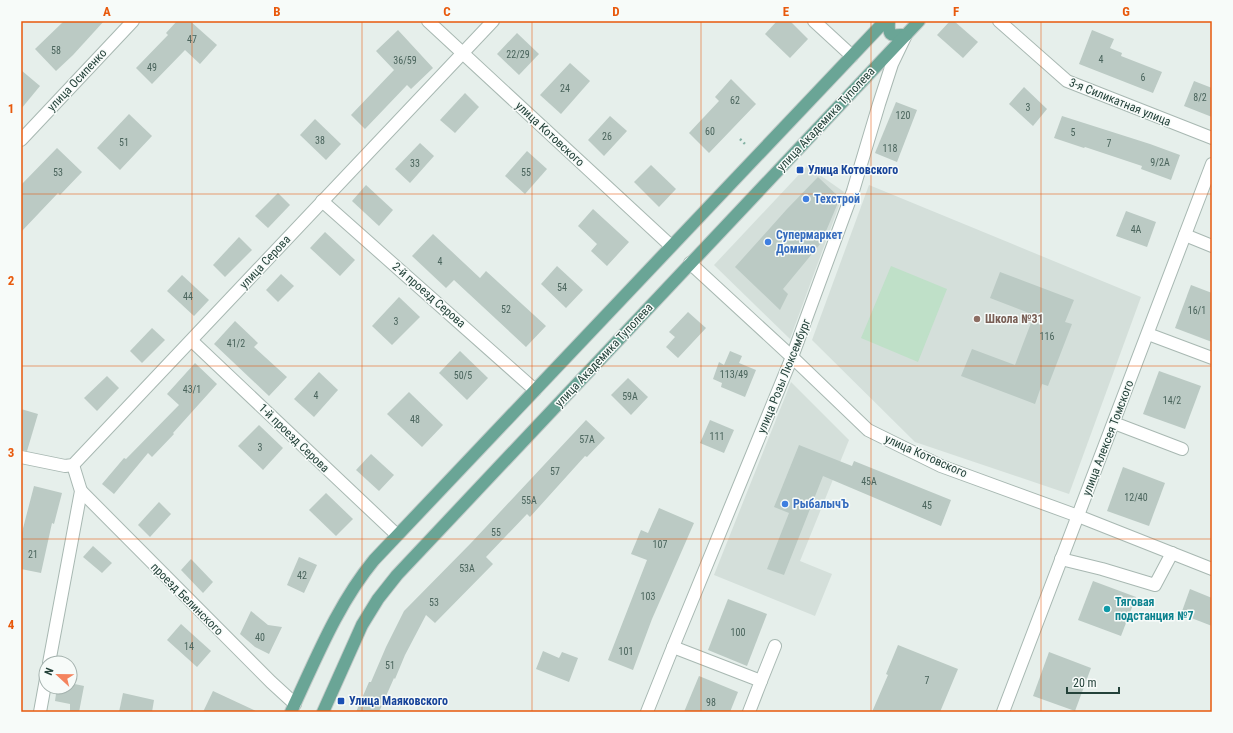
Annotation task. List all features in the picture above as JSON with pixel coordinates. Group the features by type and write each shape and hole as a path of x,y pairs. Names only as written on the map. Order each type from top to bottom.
{"main road":[{"name":"улица Академика Туполева","path":"293,708 341,608 366,570 397,535 885,21"},
{"path":"889,21 888,31 890,34 906,35"},
{"name":"улица Академика Туполева","path":"323,712 362,624 396,575 919,21"}],"street":[{"name":"улица Осипенко","path":"21,140 133,21"},
{"name":"улица Котовского","path":"428,21 671,246"},
{"name":"улица Серова","path":"73,465 494,21"},
{"path":"814,21 852,56"},
{"name":"3-я Силикатная улица","path":"999,21 1066,81 1212,138"},
{"name":"улица Розы Люксембург","path":"647,712 792,357 854,192 892,64 906,35"},
{"name":"улица Алексея Томского","path":"1003,712 1212,164"},
{"name":"2-й проезд Серова","path":"322,201 535,390"},
{"path":"1185,236 1212,246"},
{"name":"улица Котовского","path":"690,263 792,357 868,430 942,466 1078,516 1212,569"},
{"path":"1148,334 1212,358"},
{"name":"1-й проезд Серова","path":"192,340 397,535"},
{"path":"1114,423 1182,449"},
{"path":"21,457 65,466 73,465"},
{"name":"проезд Белинского","path":"50,655 81,491 73,465"},
{"name":"проезд Белинского","path":"81,491 243,654 293,708"},
{"path":"1061,559 1102,569 1155,585 1172,553"},
{"path":"749,712 775,646"},
{"path":"673,647 761,681"},
{"path":"40,712 43,695"}],"shaded area":[{"path":"807,166 844,192 790,339 714,265"},
{"name":"Школа №31","path":"869,185 1141,297 1069,494 915,442 812,340"},
{"path":"791,382 849,440 800,561 832,574 815,616 714,575"}],"green space":[{"path":"891,266 947,289 918,362 861,338"}],"building":[{"path":"64,21 104,21 56,71 35,49"},
{"path":"177,21 190,21 217,45 200,64 185,50 152,84 136,68 168,35 166,33"},
{"path":"777,21 790,21 808,39 790,58 765,34"},
{"path":"950,21 954,21 978,42 963,58 937,35"},
{"path":"398,30 433,68 411,89 407,85 365,129 351,115 394,70 376,51"},
{"path":"1092,30 1114,39 1110,48 1122,53 1121,56 1162,72 1153,93 1079,64"},
{"path":"517,33 539,54 519,75 497,54"},
{"path":"570,63 590,81 561,114 540,95"},
{"path":"21,70 40,86 21,109"},
{"path":"731,79 756,104 709,153 689,133 719,101 715,97"},
{"path":"1194,81 1212,88 1212,117 1184,106"},
{"path":"1024,87 1047,109 1033,126 1009,104"},
{"path":"465,93 479,107 455,133 440,120"},
{"path":"896,102 917,110 897,162 875,153"},
{"path":"129,114 152,136 120,170 97,148"},
{"path":"610,116 627,131 604,156 588,140"},
{"path":"1062,116 1180,155 1171,180 1141,169 1142,166 1054,138"},
{"path":"315,119 341,144 326,160 300,135"},
{"path":"420,143 434,156 410,183 395,169"},
{"path":"57,148 82,172 60,195 58,193 21,232 21,185"},
{"path":"527,151 547,169 525,194 505,176"},
{"path":"651,165 676,189 659,207 634,182"},
{"path":"818,177 840,198 821,243 783,289 788,294 780,310 735,267"},
{"path":"366,185 393,210 379,226 352,201"},
{"path":"278,193 290,205 268,228 255,216"},
{"path":"593,209 629,242 607,266 591,251 597,244 578,226"},
{"path":"1126,211 1156,222 1147,247 1116,236"},
{"path":"325,232 355,260 340,276 310,248"},
{"path":"433,234 480,278 486,271 546,326 526,347 454,280 446,288 412,256"},
{"path":"239,237 252,250 225,277 213,265"},
{"path":"557,266 583,290 566,308 541,284"},
{"path":"1000,272 1074,300 1065,322 1072,324 1048,386 1042,384 1035,404 961,376 972,349 1015,365 1034,315 990,298"},
{"path":"281,274 294,286 278,302 266,290"},
{"path":"182,275 209,300 194,316 167,291"},
{"path":"1191,285 1212,293 1212,342 1175,328"},
{"path":"399,297 420,317 392,345 372,326"},
{"path":"688,312 706,328 678,358 666,347 675,337 669,332"},
{"path":"235,321 258,343 254,347 287,377 269,396 214,344"},
{"path":"152,328 165,340 142,363 130,351"},
{"path":"460,351 488,378 467,400 439,373"},
{"path":"730,351 742,356 739,363 756,370 745,397 721,387 722,383 713,379 719,362 724,365"},
{"path":"195,363 217,384 152,457 148,453 114,494 102,484 124,458 126,459 179,405 167,394"},
{"path":"1159,371 1201,386 1185,429 1143,414"},
{"path":"319,372 338,390 314,417 294,399"},
{"path":"107,376 119,388 97,411 84,398"},
{"path":"628,378 648,397 631,415 611,395"},
{"path":"409,392 443,425 422,447 387,414"},
{"path":"21,409 38,414 27,451 21,450"},
{"path":"586,420 605,438 587,457 585,456 530,517 527,514 486,557 493,564 435,623 426,615 405,655 379,712 356,712 404,611 471,543"},
{"path":"710,420 734,430 724,453 700,443"},
{"path":"259,425 283,448 263,470 238,446"},
{"path":"799,445 852,466 854,461 951,500 941,526 823,476 784,575 767,569 789,513 774,507"},
{"path":"371,454 394,475 379,491 356,470"},
{"path":"1123,467 1165,483 1149,526 1107,511"},
{"path":"34,486 62,493 54,524 52,523 41,573 21,569 21,536"},
{"path":"326,493 353,519 336,536 309,510"},
{"path":"159,502 171,514 150,537 138,525"},
{"path":"659,508 694,523 652,619 633,670 608,660 647,560 631,554 641,530 648,533"},
{"path":"93,546 112,563 102,573 83,557"},
{"path":"299,557 317,565 304,593 287,585"},
{"path":"191,559 213,582 203,593 181,570"},
{"name":"Тяговая подстанция №7","path":"1093,581 1136,597 1121,636 1078,620"},
{"path":"1190,589 1212,598 1212,626 1181,614"},
{"path":"728,599 767,614 747,666 708,650"},
{"path":"251,611 268,625 282,627 269,654 255,647 240,634"},
{"path":"181,624 211,651 197,667 167,640"},
{"path":"898,645 958,669 940,712 872,712 888,675 886,674"},
{"path":"543,651 559,658 562,652 578,658 569,682 536,669"},
{"path":"1049,652 1091,668 1075,711 1033,696"},
{"path":"699,676 738,692 730,712 684,712"},
{"path":"78,685 84,686 79,712 70,712 70,704 55,701 56,695 78,695"},
{"path":"213,691 258,712 203,712"},
{"path":"123,693 154,700 152,712 119,712"}],"place":[{"name":"Улица Котовского","path":"800,170"},
{"name":"Техстрой","path":"806,199"},
{"name":"Супермаркет Домино","path":"768,242"},
{"name":"Школа №31","path":"977,319"},
{"name":"РыбалычЪ","path":"785,504"},
{"name":"Тяговая подстанция №7","path":"1107,609"},
{"name":"Улица Маяковского","path":"341,701"}]}
